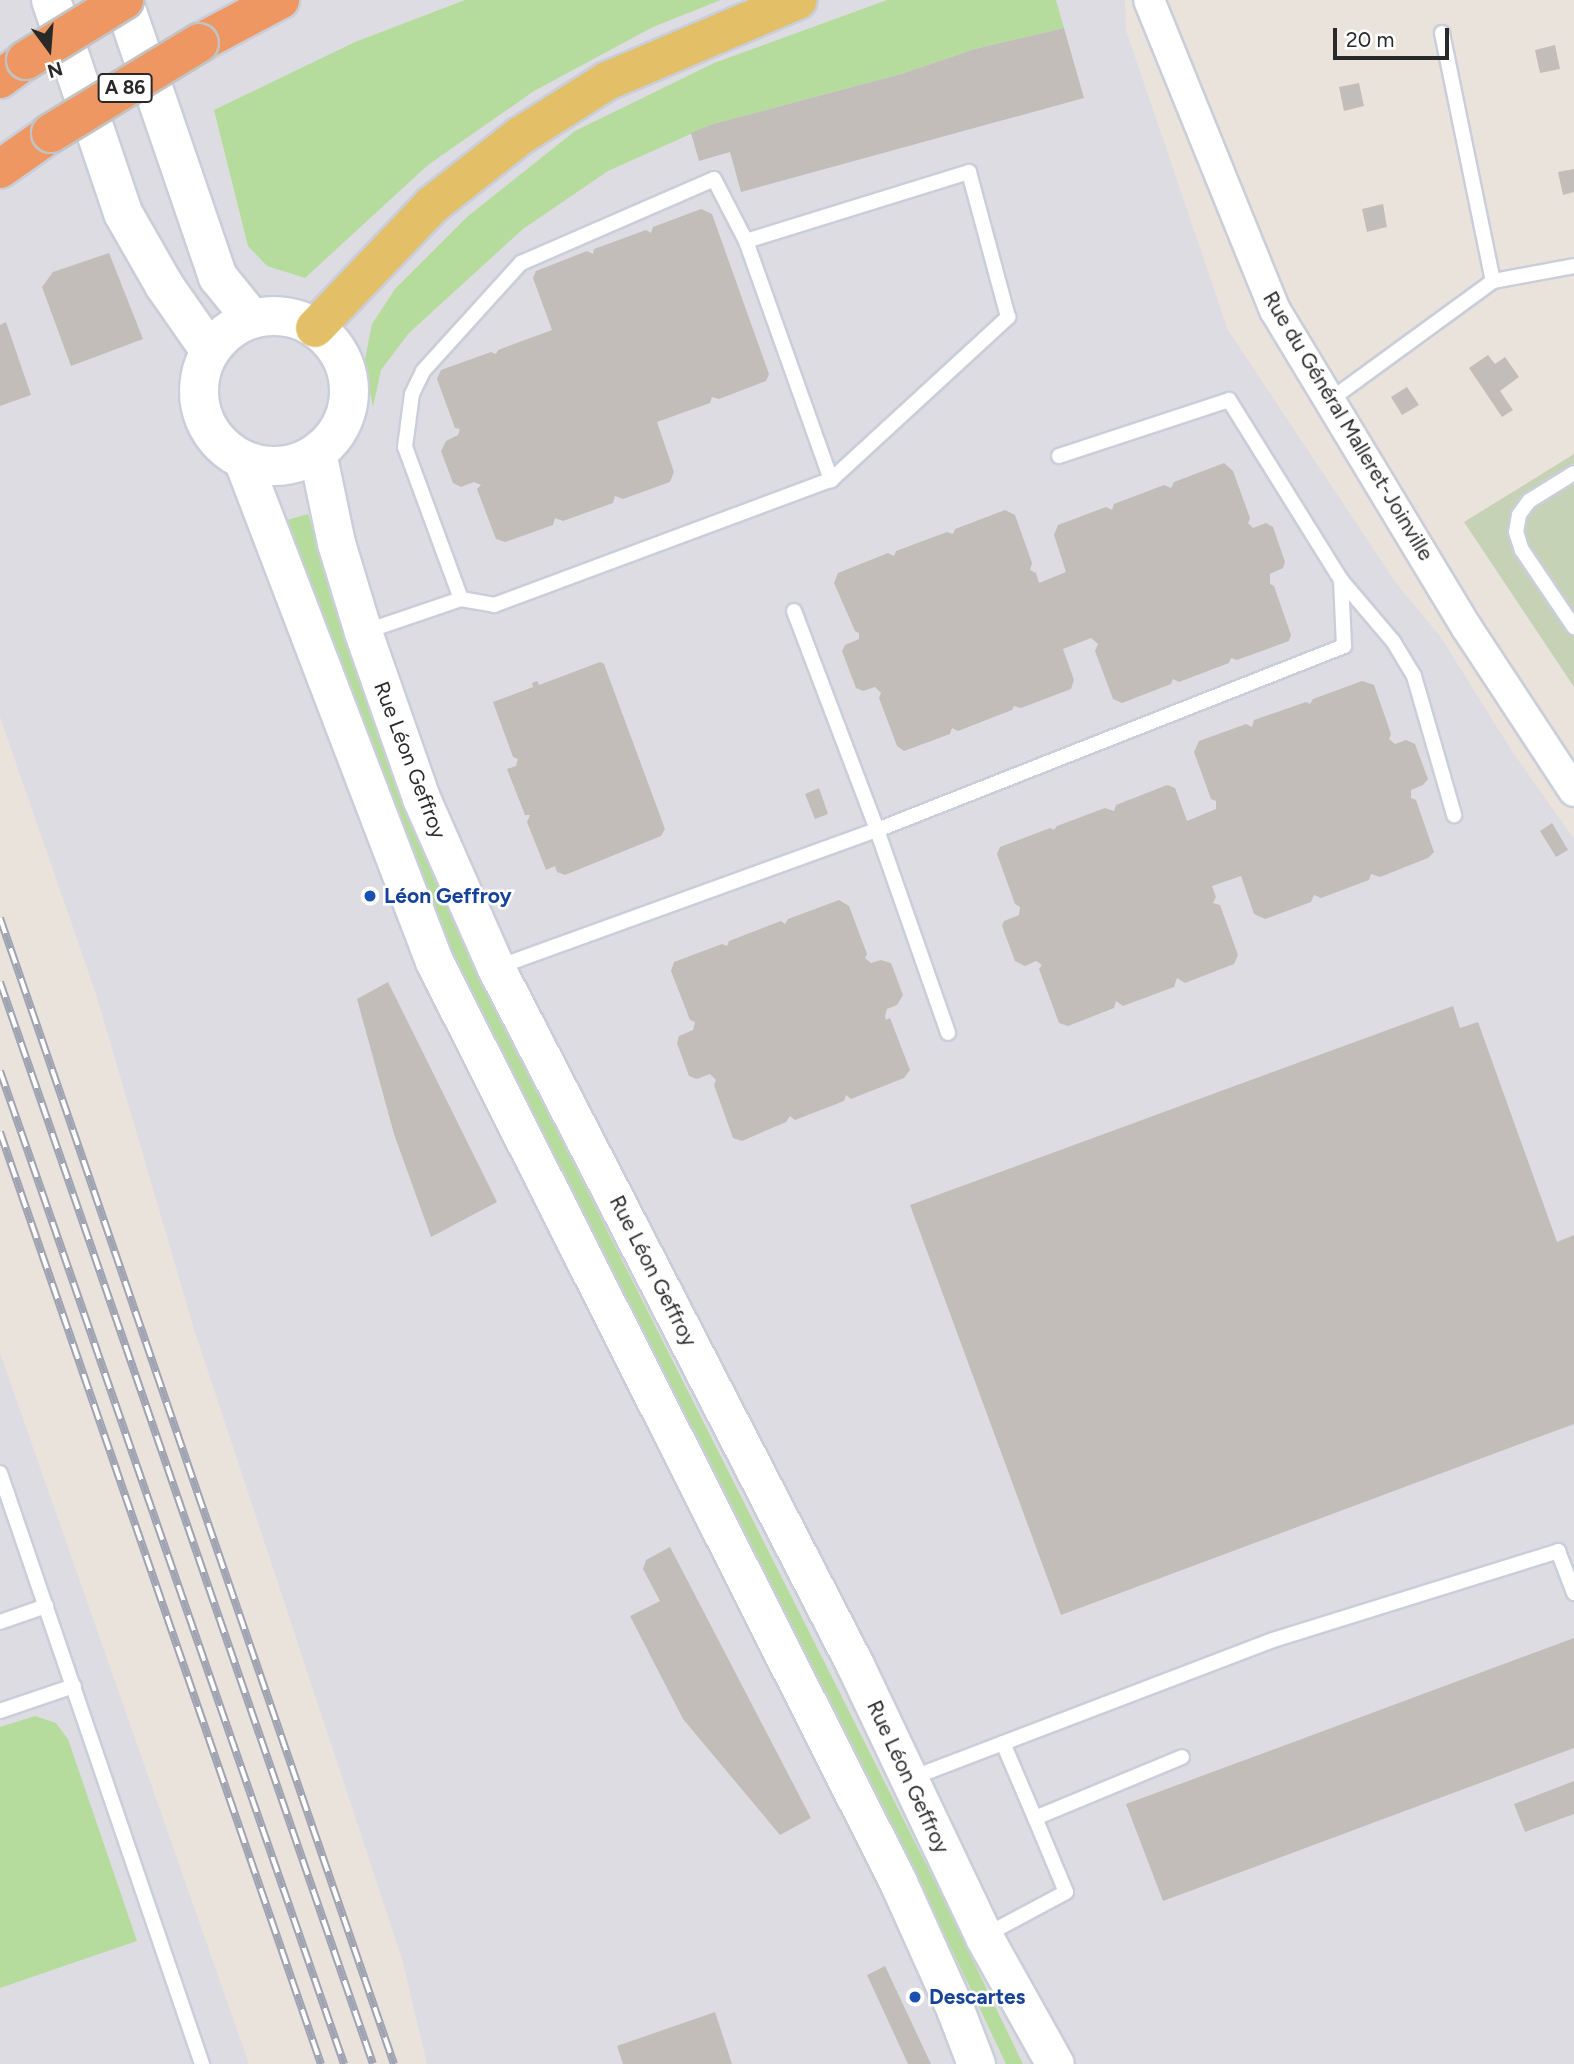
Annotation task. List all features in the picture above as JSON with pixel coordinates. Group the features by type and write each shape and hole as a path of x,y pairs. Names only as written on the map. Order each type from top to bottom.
{"highway":[{"path":"13,69 124,0"},
{"name":"A 86","path":"0,169 51,133 199,43 280,0"}],"main road":[{"path":"51,0 123,213 164,285 210,351"},
{"path":"124,0 218,277 252,319"},
{"path":"315,328 432,205 520,136 607,81 798,0"},
{"path":"274,315 295,318 315,328 333,344 345,365 349,388 345,413 340,424 334,435 317,452 300,461 261,465 242,459 221,444 206,424 199,400 201,374 210,351 221,337 252,319 274,315"}],"street":[{"name":"Rue du Général Malleret-Joinville","path":"1149,0 1275,310 1467,628 1574,791"},
{"name":"Rue Léon Geffroy","path":"317,452 336,543 363,632 421,798 496,968 855,1665 984,1937 1055,2064"},
{"path":"242,459 434,961 898,1882 955,2009 976,2064"}],"lane":[{"path":"1442,33 1493,281"},
{"path":"363,632 461,599 495,605 831,480 1008,317 969,172 746,241"},
{"path":"461,599 405,447 412,394 423,371 521,263 714,179 746,241 831,480"},
{"path":"1330,400 1493,281 1574,266"},
{"path":"1059,456 1229,400 1341,580 1393,640 1414,676 1454,815"},
{"path":"1574,473 1529,501 1519,515 1516,532 1522,550 1574,627"},
{"path":"496,968 877,830 1344,646 1341,580"},
{"path":"794,611 877,830 948,1033"},
{"path":"0,1473 202,2064"},
{"path":"908,1779 1273,1640 1558,1551 1574,1593"},
{"path":"0,1622 46,1606"},
{"path":"0,1711 74,1686"},
{"path":"984,1937 1066,1892 1003,1743"},
{"path":"1035,1818 1182,1757"}],"shaded area":[{"path":"0,0 1125,0 1126,30 1228,330 1396,583 1440,636 1512,751 1574,839 1574,2064 427,2064 402,1959 193,1326 96,994 0,717"},
{"path":"0,1353 249,2064 0,2064"}],"green space":[{"path":"465,0 721,0 653,27 534,91 428,165 305,278 267,266 248,246 214,110 355,42"},
{"path":"887,0 1056,0 1064,28 975,49 901,74 713,124 608,171 523,229 409,333 381,370 373,407 364,364 372,324 395,289 468,216 575,131 714,63"},
{"path":"1574,454 1574,687 1464,522"},
{"path":"308,514 416,836 469,956 935,1882 1023,2064 1006,2064 935,1914 432,919 284,521"},
{"path":"35,1716 56,1723 68,1739 137,1941 0,1988 0,1727"}],"building":[{"path":"1064,28 1084,98 741,192 730,152 699,161 691,133 713,124 901,74 975,49"},
{"path":"1555,45 1560,69 1540,73 1535,50"},
{"path":"1359,83 1364,106 1344,111 1339,87"},
{"path":"1574,169 1574,192 1563,195 1558,172"},
{"path":"1383,204 1387,227 1367,232 1362,209"},
{"path":"701,209 712,214 769,374 766,381 719,399 712,397 710,403 657,422 674,472 670,482 623,499 615,496 613,503 563,521 555,518 553,525 505,542 496,539 477,489 481,485 474,482 461,487 453,483 441,451 446,441 458,435 460,429 455,428 437,379 441,370 491,352 496,354 498,350 552,330 533,278 536,271 587,251 593,254 594,249 646,230 651,233 653,227"},
{"path":"109,253 143,339 71,366 42,287 53,272"},
{"path":"6,322 31,395 0,406 0,325"},
{"path":"1488,355 1495,364 1505,357 1519,377 1500,391 1513,410 1502,417 1469,368"},
{"path":"1407,387 1419,405 1402,415 1391,397"},
{"path":"1224,463 1233,471 1250,518 1248,523 1253,528 1266,523 1273,527 1285,562 1283,568 1270,574 1270,584 1274,586 1291,635 1289,641 1237,660 1231,658 1229,663 1179,682 1173,679 1171,684 1122,703 1113,699 1095,651 1098,644 1091,638 1063,649 1074,680 1071,689 1021,708 1014,706 1012,710 958,731 952,728 950,734 904,751 897,746 879,698 881,693 875,687 863,691 856,688 842,651 845,645 859,639 859,633 855,631 834,583 838,573 888,553 894,556 896,551 947,532 953,534 955,529 1005,510 1015,515 1032,563 1030,570 1036,573 1039,583 1066,572 1054,535 1058,525 1106,507 1112,510 1114,504 1164,485 1171,488 1174,482"},
{"path":"600,662 604,664 665,829 661,836 565,875 557,872 555,866 546,870 527,822 530,815 525,815 507,769 516,766 518,759 513,757 493,702 533,687 532,683 537,681 539,685"},
{"path":"1362,681 1374,685 1391,734 1389,739 1395,744 1406,740 1415,744 1428,779 1423,785 1411,790 1411,798 1416,800 1434,852 1428,858 1380,877 1371,874 1369,880 1321,898 1314,895 1311,902 1265,919 1254,914 1241,876 1212,886 1216,897 1213,903 1220,905 1238,955 1234,964 1185,983 1177,978 1174,987 1123,1006 1116,1001 1114,1008 1068,1026 1059,1023 1039,969 1042,965 1036,961 1025,966 1015,961 1002,926 1004,921 1019,915 1020,907 1015,904 997,854 1000,847 1050,828 1054,830 1057,826 1105,808 1114,811 1116,805 1167,785 1175,788 1187,821 1216,809 1216,801 1211,799 1194,752 1199,741 1246,724 1252,727 1254,720 1306,702 1310,704 1313,699"},
{"path":"819,788 828,814 815,819 805,794"},
{"path":"1552,823 1568,850 1556,857 1540,831"},
{"path":"839,900 849,906 867,954 865,958 871,963 881,960 891,963 903,995 897,1005 887,1009 885,1016 886,1020 890,1018 910,1070 904,1078 851,1099 846,1095 844,1101 795,1120 790,1116 786,1122 742,1141 733,1138 714,1085 716,1080 710,1074 697,1079 689,1076 677,1043 679,1036 693,1030 695,1022 690,1020 671,971 674,962 722,944 727,946 729,941 781,921 785,924 788,919"},
{"path":"388,982 497,1202 431,1237 394,1134 357,999"},
{"path":"1453,1006 1460,1028 1478,1022 1557,1242 1574,1235 1574,1424 1061,1615 910,1205"},
{"path":"670,1547 811,1818 780,1835 683,1719 630,1616 660,1601 643,1569 646,1560"},
{"path":"1574,1638 1574,1748 1163,1901 1126,1804"},
{"path":"1574,1781 1574,1814 1525,1832 1514,1804"},
{"path":"885,1966 931,2064 908,2064 867,1975"},
{"path":"715,2012 732,2064 623,2064 617,2046"}],"railway":[{"path":"0,918 394,2064"},
{"path":"0,982 373,2064"},
{"path":"0,1071 344,2064"},
{"path":"0,1132 321,2064"}],"place":[{"name":"Léon Geffroy","path":"370,896"},
{"name":"Descartes","path":"915,1997"}]}
